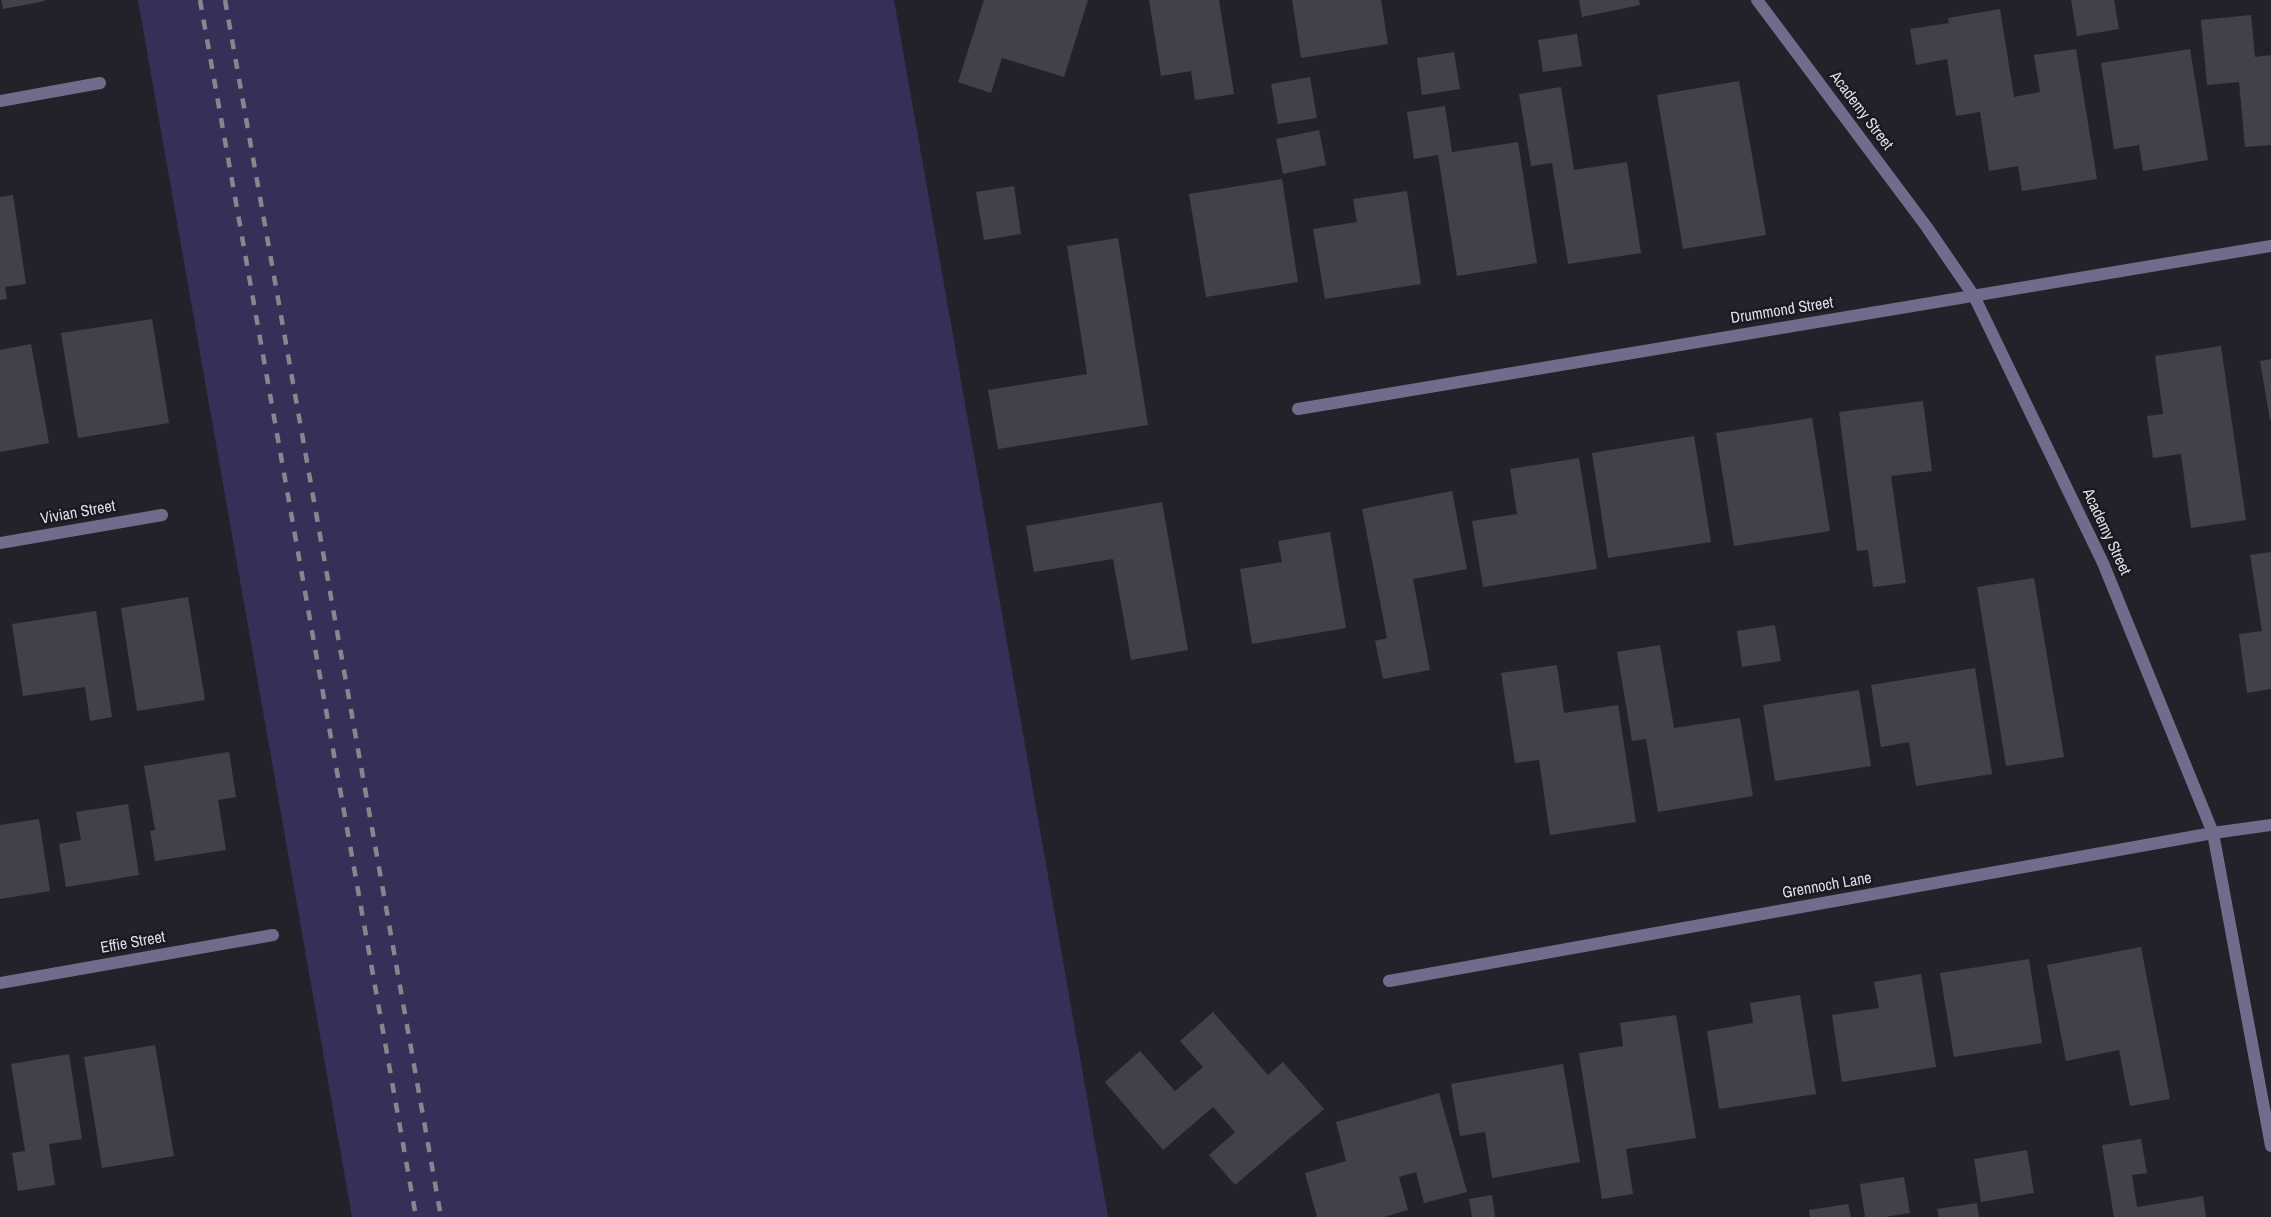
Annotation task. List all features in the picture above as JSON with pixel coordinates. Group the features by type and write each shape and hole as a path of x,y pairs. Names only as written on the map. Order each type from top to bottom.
{"street":[{"name":"Academy Street","path":"1757,0 1926,226 1974,296 2103,563 2213,833 2271,1146"},
{"path":"0,101 100,83"},
{"name":"Drummond Street","path":"1298,409 2271,246"},
{"name":"Vivian Street","path":"0,543 162,515"},
{"name":"Grennoch Lane","path":"1389,981 2213,833 2271,825"},
{"name":"Effie Street","path":"0,983 273,935"}],"shaded area":[{"path":"138,0 894,0 1108,1217 352,1217"}],"building":[{"path":"1,0 45,0 45,1 3,9"},
{"path":"984,0 1088,0 1064,77 1002,58 991,93 958,82"},
{"path":"1149,0 1219,0 1234,94 1195,100 1191,71 1161,76"},
{"path":"1292,0 1381,0 1388,44 1301,58"},
{"path":"1579,0 1639,0 1640,5 1582,17"},
{"path":"2071,0 2114,0 2119,29 2077,36"},
{"path":"2000,9 2014,97 2040,92 2034,55 2076,49 2097,179 2022,191 2018,166 1989,171 1980,112 1956,116 1947,59 1916,65 1910,29 1949,23 1948,18"},
{"path":"2251,15 2255,57 2271,55 2271,145 2245,147 2239,82 2207,85 2201,20"},
{"path":"1577,34 1582,66 1543,72 1538,40"},
{"path":"2190,49 2208,160 2143,171 2139,145 2114,149 2101,63"},
{"path":"1454,52 1460,89 1422,95 1417,58"},
{"path":"1310,77 1317,118 1278,124 1271,84"},
{"path":"1739,81 1766,235 1683,249 1657,95"},
{"path":"1561,87 1574,170 1627,162 1641,253 1568,264 1552,163 1531,166 1519,94"},
{"path":"1445,106 1452,152 1518,142 1537,263 1457,276 1438,155 1414,159 1407,112"},
{"path":"1319,130 1326,165 1283,174 1276,139"},
{"path":"1282,179 1298,282 1206,297 1189,194"},
{"path":"1014,186 1021,234 984,240 976,192"},
{"path":"1407,191 1421,284 1325,299 1313,229 1357,222 1353,199"},
{"path":"13,195 26,284 5,287 7,299 0,300 0,197"},
{"path":"1118,238 1148,425 998,449 988,390 1087,374 1067,246"},
{"path":"152,319 169,423 78,438 61,333"},
{"path":"31,344 49,443 0,452 0,350"},
{"path":"2221,346 2246,520 2191,528 2181,454 2153,458 2147,416 2163,414 2155,356"},
{"path":"2271,359 2271,420 2270,420 2260,361"},
{"path":"1923,401 1932,471 1891,476 1906,583 1873,587 1868,550 1857,551 1839,412"},
{"path":"1812,418 1830,531 1734,546 1716,433"},
{"path":"1694,436 1711,542 1608,558 1592,453"},
{"path":"1579,458 1597,569 1483,587 1472,521 1517,514 1510,469"},
{"path":"1452,491 1467,569 1413,579 1430,670 1383,679 1375,641 1387,638 1362,509"},
{"path":"1162,502 1188,650 1131,660 1113,559 1034,572 1026,526"},
{"path":"1330,532 1346,628 1252,644 1240,569 1282,562 1278,541"},
{"path":"2271,552 2271,689 2247,693 2239,634 2262,631 2250,555"},
{"path":"2034,578 2064,757 2006,766 1977,587"},
{"path":"188,597 205,700 137,711 121,608"},
{"path":"96,611 112,717 90,721 85,687 23,696 12,624"},
{"path":"1775,625 1781,661 1742,667 1737,631"},
{"path":"1660,645 1674,728 1740,718 1753,796 1658,812 1646,739 1632,741 1617,652"},
{"path":"1557,665 1564,713 1618,705 1636,822 1550,835 1539,760 1515,763 1501,673"},
{"path":"1975,668 1992,774 1916,786 1909,742 1881,747 1871,685"},
{"path":"1859,690 1871,766 1775,781 1763,705"},
{"path":"229,752 236,797 218,800 226,850 155,861 150,831 155,830 144,766"},
{"path":"128,804 139,875 66,887 59,844 81,840 76,812"},
{"path":"39,819 50,891 0,899 0,825"},
{"path":"2141,947 2170,1099 2130,1106 2119,1050 2066,1061 2047,965"},
{"path":"2029,959 2042,1043 1954,1057 1940,973"},
{"path":"1921,974 1936,1067 1842,1082 1832,1015 1879,1008 1874,982"},
{"path":"1800,995 1816,1094 1719,1109 1707,1031 1753,1023 1750,1003"},
{"path":"1213,1012 1268,1075 1283,1062 1324,1109 1235,1185 1209,1155 1235,1132 1213,1107 1163,1150 1105,1082 1140,1051 1175,1091 1203,1067 1180,1041"},
{"path":"1676,1015 1696,1138 1626,1149 1633,1194 1602,1199 1579,1053 1623,1046 1620,1023"},
{"path":"155,1045 174,1156 102,1168 84,1057"},
{"path":"69,1054 82,1139 49,1144 55,1185 18,1191 12,1153 25,1151 11,1064"},
{"path":"1563,1064 1580,1162 1492,1178 1485,1132 1460,1136 1451,1084"},
{"path":"1439,1093 1467,1192 1424,1203 1416,1172 1399,1177 1408,1210 1384,1217 1317,1217 1305,1173 1346,1161 1336,1122"},
{"path":"2141,1139 2147,1173 2132,1175 2137,1207 2203,1196 2206,1217 2114,1217 2102,1145"},
{"path":"2027,1150 2034,1193 1981,1202 1974,1159"},
{"path":"1904,1177 1910,1213 1865,1217 1860,1184"},
{"path":"1492,1195 1495,1217 1472,1217 1469,1199"},
{"path":"1977,1203 1979,1217 1939,1217 1937,1209"},
{"path":"1848,1204 1851,1217 1810,1217 1809,1210"}],"railway":[{"path":"200,0 416,1217"},
{"path":"225,0 441,1217"}]}
